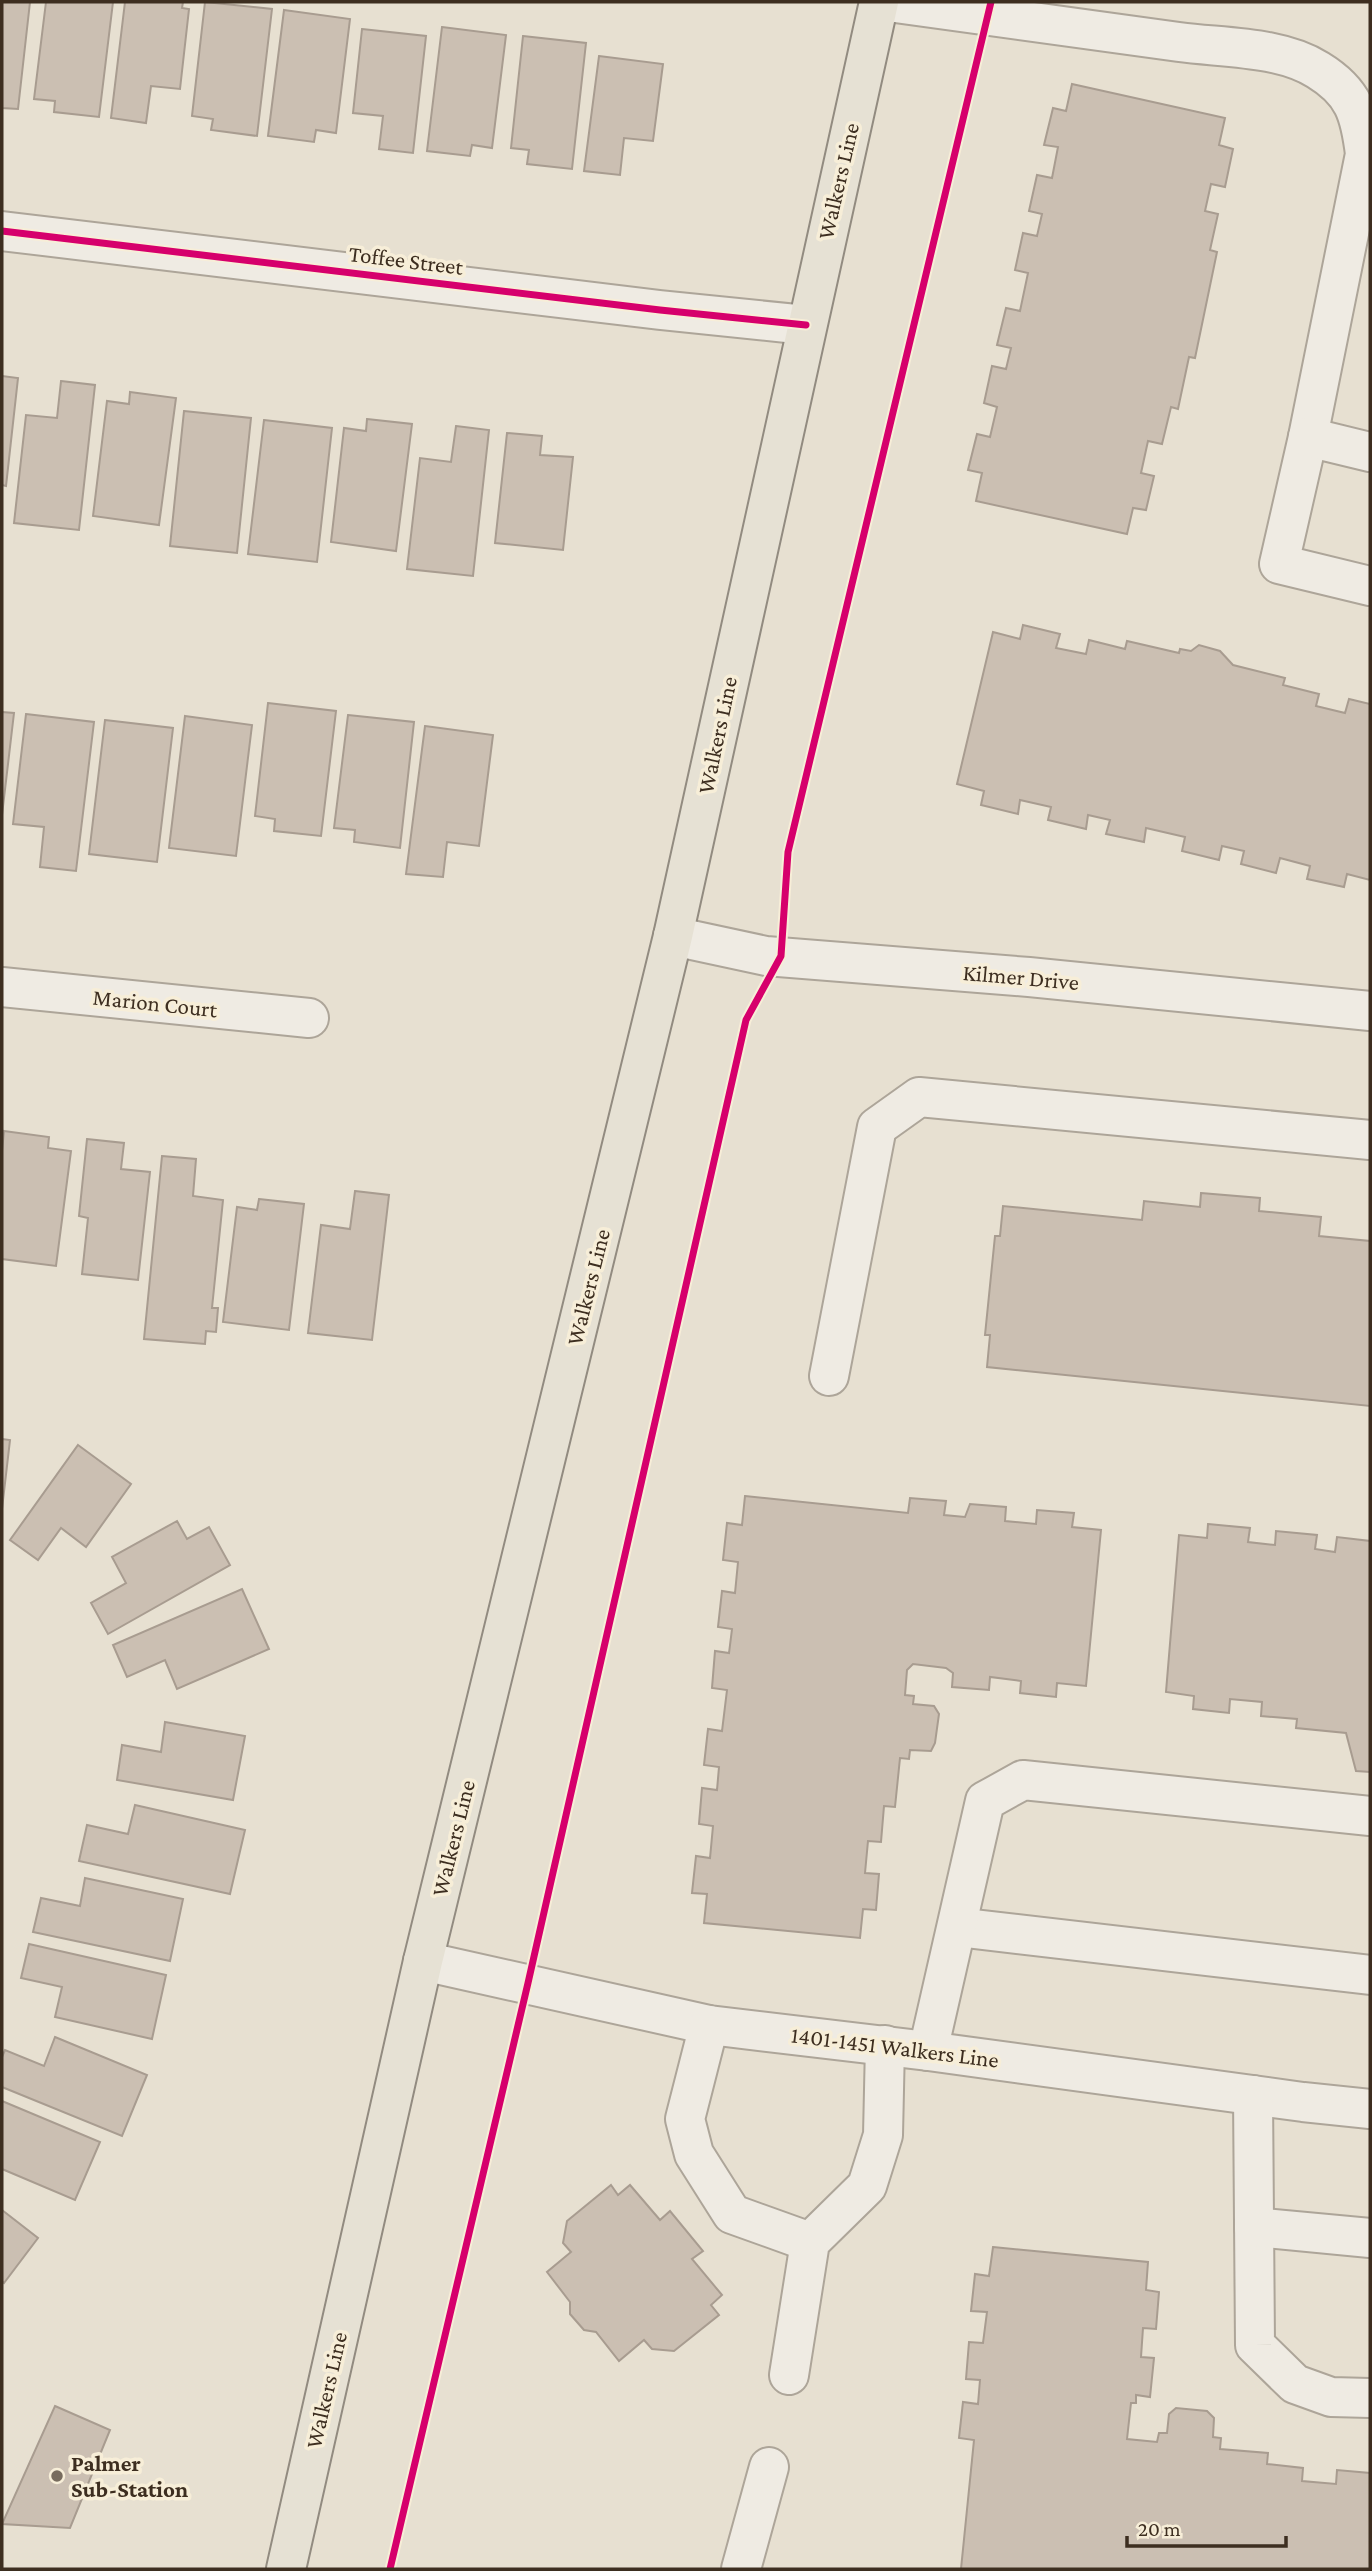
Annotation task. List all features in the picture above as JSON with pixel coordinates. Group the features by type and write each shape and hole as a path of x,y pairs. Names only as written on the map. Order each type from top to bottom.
{"main road":[{"name":"Walkers Line","path":"286,2569 424,1961 673,936 879,2"}],"street":[{"path":"888,2 1205,46 1282,53 1318,70 1349,95 1362,127 1365,154 1308,437 1279,565 1370,586"},
{"name":"Toffee Street","path":"2,231 647,309 806,325"},
{"path":"1308,437 1370,452"},
{"name":"Kilmer Drive","path":"673,936 766,956 1029,977 1370,1011"},
{"name":"Marion Court","path":"2,987 309,1018"},
{"path":"830,1376 877,1127 919,1097 1370,1140"},
{"path":"928,2050 985,1801 1023,1780 1370,1816"},
{"path":"957,1927 1370,1975"},
{"name":"1401-1451 Walkers Line","path":"424,1961 709,2025 928,2050 1370,2109"},
{"path":"709,2025 685,2119 694,2154 732,2214 810,2242"},
{"path":"789,2375 810,2242 867,2186 883,2135 884,2045"},
{"path":"1253,2095 1255,2345 1295,2384 1331,2397 1370,2398"},
{"path":"1254,2227 1370,2238"},
{"path":"741,2569 769,2467"}],"building":[{"path":"2,2 30,2 18,109 2,108"},
{"path":"46,2 113,2 99,117 54,112 55,101 34,99"},
{"path":"125,2 183,2 182,8 189,9 180,89 151,86 146,123 111,118"},
{"path":"205,2 272,9 257,136 211,130 213,119 192,116"},
{"path":"284,10 350,19 336,133 316,130 314,142 268,136"},
{"path":"442,27 506,35 492,148 472,145 470,156 427,151"},
{"path":"362,29 426,36 413,153 379,149 383,116 353,113"},
{"path":"523,36 586,43 572,169 527,164 529,150 511,148"},
{"path":"599,56 663,64 653,141 624,138 620,175 584,171"},
{"path":"1072,84 1225,118 1219,145 1233,149 1225,187 1211,184 1205,211 1218,214 1210,250 1217,252 1195,358 1189,357 1178,409 1171,407 1162,444 1148,441 1141,473 1154,476 1146,510 1133,508 1127,534 976,501 982,473 968,470 977,434 990,437 997,407 984,403 992,366 1006,369 1011,348 997,345 1006,308 1020,311 1028,273 1015,270 1023,233 1037,236 1042,214 1029,211 1037,175 1052,178 1058,147 1044,145 1053,108 1066,111"},
{"path":"2,376 18,378 6,486 2,485"},
{"path":"61,381 95,385 79,530 14,523 26,415 57,418"},
{"path":"130,392 176,398 159,525 93,516 107,401 129,404"},
{"path":"184,411 251,418 237,553 170,546"},
{"path":"367,419 412,424 396,551 331,542 344,428 366,431"},
{"path":"264,420 332,428 317,562 248,554"},
{"path":"456,426 489,430 473,576 407,569 420,458 451,462"},
{"path":"507,433 542,436 540,455 573,457 563,550 495,543"},
{"path":"1023,625 1060,634 1056,648 1086,654 1089,640 1125,649 1127,641 1179,653 1180,649 1191,651 1199,645 1220,651 1233,665 1285,678 1283,685 1319,694 1316,706 1345,713 1349,699 1370,704 1370,880 1347,874 1344,887 1307,879 1310,866 1280,858 1276,873 1241,864 1244,851 1222,846 1219,860 1182,851 1185,837 1146,828 1144,842 1106,834 1110,820 1088,815 1086,829 1048,820 1051,807 1020,800 1018,814 981,805 984,791 957,784 993,632 1020,639"},
{"path":"268,703 336,711 321,836 274,831 275,819 255,816"},
{"path":"2,712 14,713 2,815"},
{"path":"26,714 94,722 76,871 40,867 44,827 13,824"},
{"path":"348,715 414,722 400,848 354,842 355,830 334,828"},
{"path":"185,716 252,725 236,856 169,848"},
{"path":"105,720 173,728 157,862 89,854"},
{"path":"425,726 493,735 479,846 447,842 443,877 406,874"},
{"path":"4,1131 49,1137 48,1148 71,1151 56,1266 2,1259"},
{"path":"87,1139 124,1143 121,1169 150,1172 138,1280 82,1274 88,1218 79,1216"},
{"path":"162,1156 196,1159 193,1196 223,1200 212,1308 218,1308 216,1332 206,1331 205,1344 144,1339"},
{"path":"355,1191 389,1195 372,1340 308,1333 321,1225 350,1229"},
{"path":"1201,1193 1260,1198 1259,1211 1321,1217 1319,1236 1370,1241 1370,1406 987,1367 990,1335 985,1335 995,1236 1000,1236 1003,1206 1142,1220 1144,1201 1200,1207"},
{"path":"259,1199 304,1204 289,1330 223,1322 237,1207 257,1210"},
{"path":"2,1439 10,1440 2,1509"},
{"path":"78,1445 131,1484 86,1547 61,1528 38,1560 10,1540"},
{"path":"745,1496 908,1513 910,1498 946,1501 944,1515 965,1517 970,1504 1006,1507 1005,1521 1036,1524 1037,1510 1074,1513 1072,1527 1101,1530 1086,1686 1057,1683 1056,1697 1020,1693 1021,1681 990,1677 989,1690 952,1687 953,1673 946,1668 913,1664 907,1670 905,1695 914,1696 913,1704 934,1706 939,1714 935,1743 931,1751 910,1750 909,1759 900,1758 895,1807 884,1806 881,1842 868,1841 865,1873 879,1874 876,1910 863,1909 860,1938 704,1923 707,1894 692,1893 696,1856 710,1858 713,1826 699,1824 702,1788 717,1790 719,1767 704,1765 708,1729 722,1731 727,1690 712,1688 715,1651 729,1653 732,1629 718,1627 722,1591 735,1593 738,1562 723,1560 727,1523 742,1525"},
{"path":"177,1521 187,1539 209,1527 230,1565 108,1634 91,1603 126,1583 112,1557"},
{"path":"1208,1524 1250,1528 1248,1542 1275,1545 1276,1531 1317,1535 1315,1549 1335,1552 1337,1537 1370,1541 1370,1772 1356,1771 1346,1733 1296,1728 1297,1719 1261,1716 1262,1702 1230,1699 1229,1713 1193,1709 1194,1696 1166,1692 1179,1535 1207,1538"},
{"path":"242,1589 269,1649 177,1689 165,1660 127,1677 113,1645"},
{"path":"165,1722 245,1736 233,1800 117,1780 122,1745 161,1752"},
{"path":"135,1805 245,1830 230,1894 79,1861 87,1825 128,1834"},
{"path":"85,1878 183,1899 170,1961 33,1932 41,1898 80,1906"},
{"path":"29,1944 166,1975 152,2039 55,2017 62,1987 21,1978"},
{"path":"55,2037 147,2075 122,2136 2,2087 2,2057 5,2050 44,2066"},
{"path":"2,2101 100,2142 75,2200 2,2169"},
{"path":"611,2185 618,2195 630,2185 660,2220 670,2211 703,2251 692,2259 722,2295 711,2305 719,2315 674,2351 652,2349 644,2340 619,2361 596,2332 584,2330 570,2314 570,2302 547,2272 571,2252 563,2243 567,2221"},
{"path":"2,2210 38,2238 4,2283 2,2281"},
{"path":"993,2247 1148,2262 1146,2290 1159,2292 1156,2329 1143,2328 1141,2357 1154,2358 1150,2397 1136,2395 1136,2403 1131,2403 1127,2439 1157,2442 1159,2433 1167,2433 1169,2414 1176,2408 1207,2411 1214,2418 1213,2437 1221,2438 1220,2449 1268,2453 1267,2464 1303,2468 1302,2481 1336,2484 1337,2470 1370,2473 1370,2569 961,2569 974,2440 959,2438 963,2402 978,2404 980,2380 966,2379 969,2342 983,2343 987,2312 971,2311 975,2274 989,2276"},
{"name":"Palmer Sub-Station","path":"55,2406 110,2430 70,2528 2,2524"}],"cycle path":[{"path":"390,2569 528,1983 746,1020 781,956 788,852 991,2"},
{"path":"2,231 806,325"}],"place":[{"name":"Palmer Sub-Station","path":"57,2476"}]}
